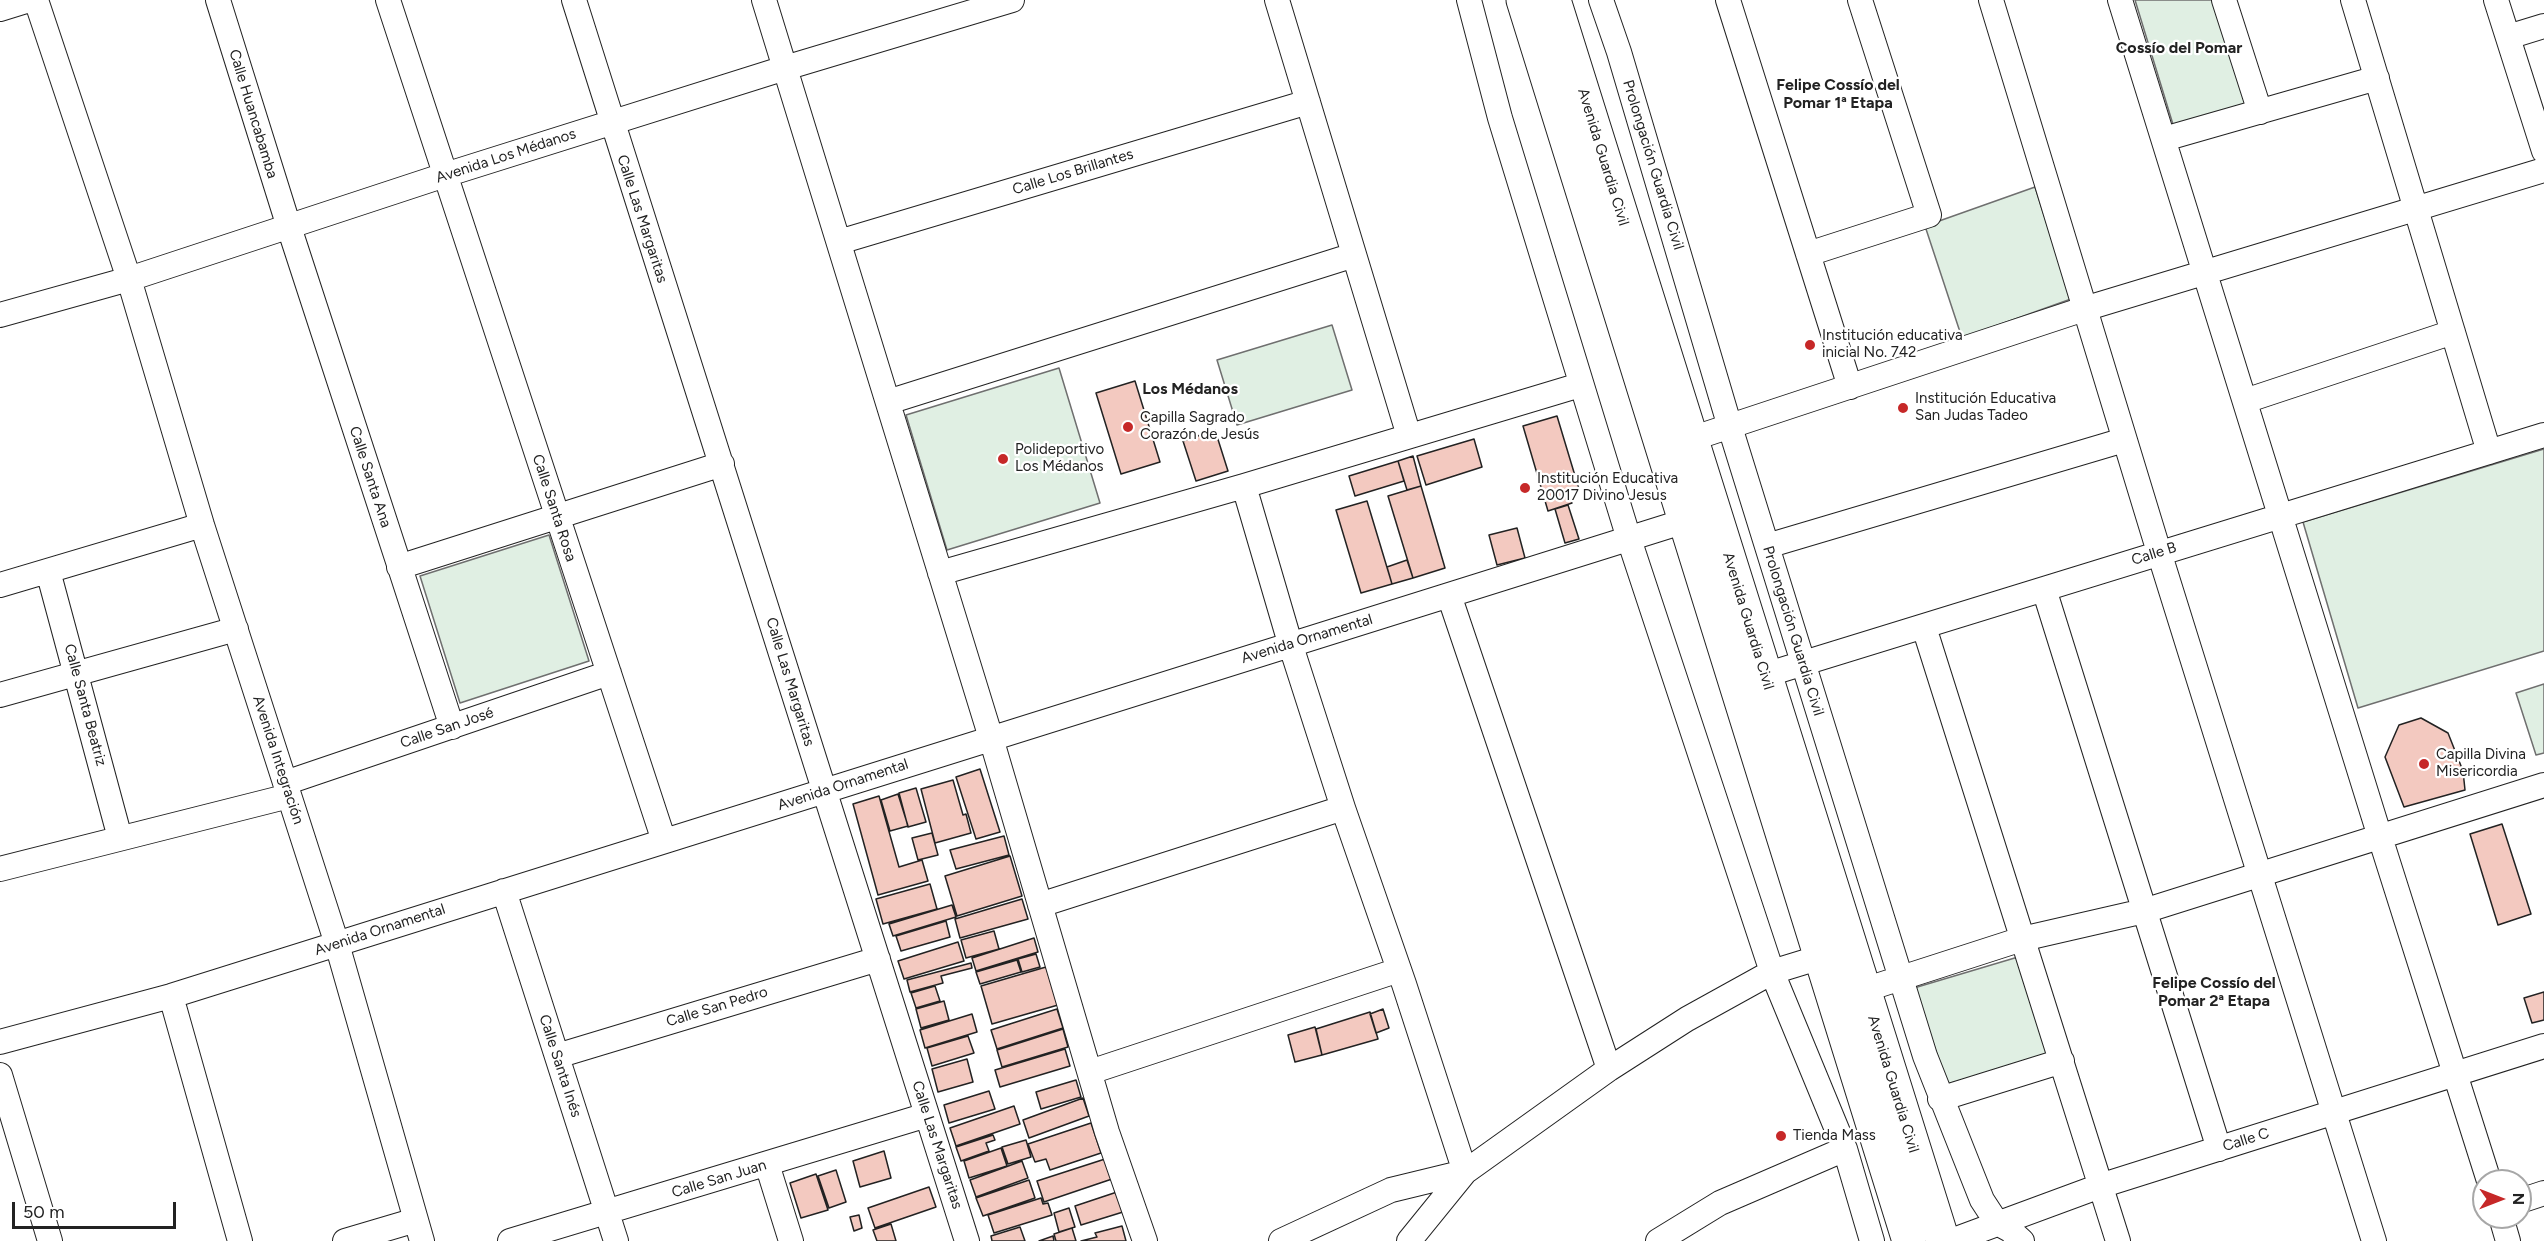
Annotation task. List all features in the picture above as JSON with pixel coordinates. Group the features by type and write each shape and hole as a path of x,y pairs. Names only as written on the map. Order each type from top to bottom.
{"highway":[{"name":"Avenida Guardia Civil","path":"1523,0 1677,444 1765,675 1942,1241"},
{"name":"Avenida Guardia Civil","path":"1554,0 1677,444 1685,521 1909,1241"}],"street":[{"path":"0,9 29,0"},
{"name":"Avenida Integración","path":"36,0 129,279 202,525 337,944 419,1230"},
{"name":"Calle Huancabamba","path":"218,0 289,227"},
{"name":"Calle Las Margaritas","path":"574,0 611,123 722,464 967,1241"},
{"path":"764,0 991,738 1107,1132 1145,1241"},
{"name":"Avenida Los Médanos","path":"0,315 129,279 445,175 785,68 1012,0"},
{"path":"1277,0 1409,436"},
{"path":"1468,0 1500,118 1629,539 1772,972 1845,1149 1872,1241"},
{"name":"Prolongación Guardia Civil","path":"1601,0 1619,52 1730,427 1900,979 1940,1099 1962,1146 1982,1200 1997,1223 2010,1230 2022,1241"},
{"path":"1728,0 1850,387"},
{"path":"1808,254 1929,215 1860,0"},
{"path":"1993,0 2124,440 2374,1241"},
{"path":"2120,0 2485,1169"},
{"path":"2224,0 2259,112"},
{"path":"2353,0 2489,452"},
{"path":"2496,0 2544,152"},
{"name":"Calle Santa Rosa","path":"395,2 445,175 664,841"},
{"path":"2508,37 2544,26"},
{"path":"2164,139 2377,78"},
{"name":"Calle Los Brillantes","path":"839,242 1308,102"},
{"path":"1677,444 2084,309 2544,170"},
{"name":"Calle Santa Ana","path":"289,227 452,727"},
{"path":"888,402 1354,255"},
{"path":"2245,401 2453,332"},
{"path":"940,573 1244,486 1580,385"},
{"name":"Calle B","path":"1765,675 2544,435"},
{"path":"1767,546 2124,440"},
{"path":"399,567 722,464"},
{"path":"1244,486 1290,643 1343,808 1465,1172"},
{"name":"Avenida Ornamental","path":"0,1042 171,996 1290,643 1685,521"},
{"path":"0,585 202,525"},
{"name":"Calle Santa Beatriz","path":"48,571 120,838"},
{"path":"2044,589 2219,1149"},
{"path":"1449,595 1609,1069"},
{"path":"1924,627 2118,1241"},
{"path":"0,695 236,629"},
{"name":"Calle San José","path":"0,869 120,838 287,790 452,727 609,673"},
{"path":"1864,990 2022,939 2144,911 2544,785"},
{"path":"1040,905 1343,808"},
{"name":"Calle Santa Inés","path":"504,891 616,1241"},
{"path":"1409,1241 1465,1172 1609,1069 1687,1019 1772,972 1821,957"},
{"name":"Calle San Pedro","path":"557,1056 878,959"},
{"path":"1090,1072 1399,970"},
{"path":"171,996 240,1241"},
{"name":"Calle C","path":"1951,1241 2100,1186 2544,1046"},
{"path":"1940,1099 2062,1061"},
{"path":"0,1075 50,1241"},
{"name":"Calle San Juan","path":"510,1241 927,1115"},
{"path":"1659,1241 1720,1203 1845,1149"},
{"path":"767,1164 791,1241"},
{"path":"1281,1241 1391,1190 1465,1172"},
{"path":"345,1241 419,1230"}],"green space":[{"path":"2135,0 2218,0 2252,109 2175,131"},
{"path":"2035,187 2071,299 1962,338 1925,226"},
{"path":"1332,325 1352,390 1237,425 1217,360"},
{"name":"Polideportivo Los Médanos","path":"1059,368 1100,503 947,550 906,415"},
{"path":"2544,449 2544,651 2358,708 2303,522"},
{"path":"549,535 589,661 460,703 420,576"},
{"path":"2544,684 2544,753 2536,755 2516,693"},
{"path":"2018,957 2050,1056 1948,1086 1914,988"}],"building":[{"name":"Capilla Sagrado Corazón de Jesús","path":"1135,381 1160,462 1121,474 1096,393"},
{"path":"1557,416 1579,489 1569,492 1572,503 1548,511 1523,426"},
{"path":"1215,430 1228,471 1196,481 1183,441"},
{"path":"1474,439 1482,467 1426,485 1417,456"},
{"path":"1413,456 1421,486 1407,490 1398,461"},
{"path":"1398,461 1404,481 1355,496 1349,476"},
{"path":"1421,486 1445,568 1413,578 1388,496"},
{"path":"1367,501 1392,584 1361,593 1336,510"},
{"path":"1568,505 1579,539 1565,543 1555,509"},
{"path":"1517,528 1525,558 1497,565 1489,535"},
{"path":"1407,560 1413,578 1392,584 1387,567"},
{"name":"Capilla Divina Misericordia","path":"2421,718 2448,733 2463,771 2465,790 2404,807 2385,757 2399,725"},
{"path":"980,769 1000,832 976,839 956,777"},
{"path":"953,780 971,833 935,843 921,789"},
{"path":"916,788 926,822 908,827 899,793"},
{"path":"898,794 908,826 890,831 881,800"},
{"path":"879,796 899,867 922,860 928,881 878,895 853,804"},
{"path":"2502,824 2531,914 2498,925 2470,834"},
{"path":"932,833 938,855 918,860 912,838"},
{"path":"1004,836 1009,855 956,869 950,850"},
{"path":"1010,856 1022,896 957,916 945,876"},
{"path":"930,884 937,909 883,924 876,899"},
{"path":"1022,899 1028,919 960,938 955,919"},
{"path":"952,905 956,917 893,936 889,924"},
{"path":"946,921 950,937 901,951 896,936"},
{"path":"994,931 999,949 966,958 961,940"},
{"path":"1034,938 1038,952 976,971 972,958"},
{"path":"958,942 964,961 904,979 898,961"},
{"path":"1036,954 1040,967 1022,972 1018,959"},
{"path":"1017,960 1021,972 980,984 976,972"},
{"path":"971,963 972,968 941,976 943,983 910,992 907,980"},
{"path":"1046,967 1058,1005 992,1024 981,986"},
{"path":"935,986 940,1001 916,1008 911,993"},
{"path":"2544,992 2544,1020 2532,1023 2524,998"},
{"path":"944,1001 949,1020 921,1028 916,1009"},
{"path":"1057,1009 1063,1028 997,1049 991,1030"},
{"path":"1383,1009 1389,1028 1376,1033 1370,1014"},
{"path":"1370,1012 1378,1039 1322,1055 1316,1029"},
{"path":"972,1014 977,1032 925,1048 920,1030"},
{"path":"1315,1027 1322,1055 1295,1062 1288,1035"},
{"path":"1063,1029 1068,1047 1002,1067 997,1050"},
{"path":"968,1036 974,1053 932,1066 927,1048"},
{"path":"1065,1049 1070,1066 1000,1087 995,1070"},
{"path":"967,1059 973,1082 938,1092 932,1069"},
{"path":"1076,1080 1081,1097 1041,1109 1036,1092"},
{"path":"989,1091 995,1109 949,1123 944,1105"},
{"path":"1083,1098 1089,1116 1029,1138 1023,1120"},
{"path":"1014,1106 1020,1124 956,1146 950,1128"},
{"path":"1091,1123 1101,1153 1050,1170 1046,1159 1035,1162 1028,1144"},
{"path":"993,1135 995,1140 986,1143 989,1151 961,1161 956,1147"},
{"path":"1026,1140 1031,1157 1008,1164 1002,1147"},
{"path":"1001,1148 1007,1166 969,1178 964,1161"},
{"path":"884,1151 891,1178 860,1187 853,1161"},
{"path":"1105,1159 1112,1179 1044,1202 1037,1181"},
{"path":"1022,1161 1028,1178 976,1197 970,1180"},
{"path":"836,1170 846,1202 829,1208 818,1176"},
{"path":"816,1174 828,1210 801,1218 790,1183"},
{"path":"1029,1180 1035,1198 983,1216 976,1198"},
{"path":"929,1187 936,1207 875,1228 868,1208"},
{"path":"1117,1192 1123,1212 1081,1225 1075,1206"},
{"path":"1041,1198 1043,1204 1048,1203 1052,1215 994,1233 988,1215"},
{"path":"1069,1208 1075,1227 1059,1232 1054,1213"},
{"path":"859,1215 862,1228 854,1231 850,1217"},
{"path":"891,1224 896,1241 877,1241 873,1230"},
{"path":"1122,1226 1126,1241 1081,1241 1097,1237 1095,1233"},
{"path":"1020,1227 1025,1241 992,1241 991,1236"},
{"path":"1072,1228 1076,1241 1056,1241 1054,1234"},
{"path":"1053,1236 1054,1241 1039,1241"}],"place":[{"name":"Institución educativa inicial No. 742","path":"1810,345"},
{"name":"Institución Educativa San Judas Tadeo","path":"1903,408"},
{"name":"Capilla Sagrado Corazón de Jesús","path":"1128,427"},
{"name":"Polideportivo Los Médanos","path":"1003,459"},
{"name":"Institución Educativa 20017 Divino Jesus","path":"1525,488"},
{"name":"Capilla Divina Misericordia","path":"2424,764"},
{"name":"Tienda Mass","path":"1781,1136"}],"district":[{"name":"Cossío del Pomar","path":"2179,48"},
{"name":"Felipe Cossío del Pomar 1ª Etapa","path":"1838,94"},
{"name":"Los Médanos","path":"1190,389"},
{"name":"Felipe Cossío del Pomar 2ª Etapa","path":"2214,992"}]}
